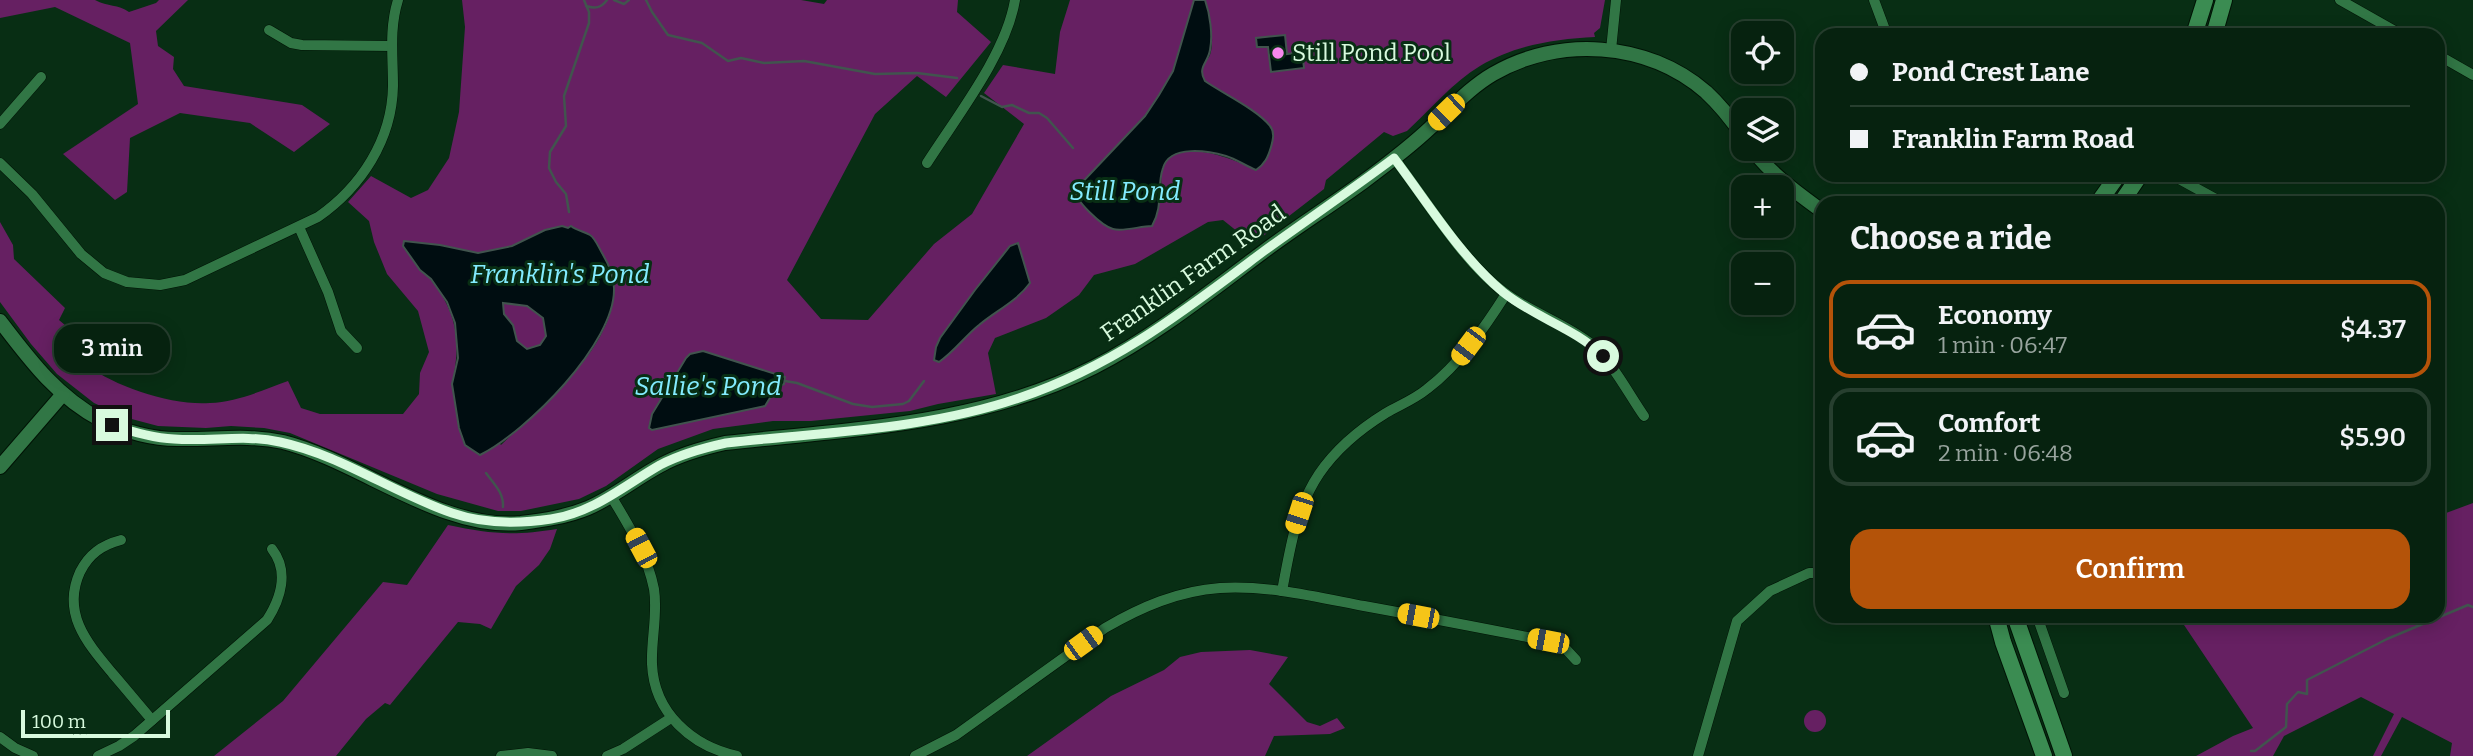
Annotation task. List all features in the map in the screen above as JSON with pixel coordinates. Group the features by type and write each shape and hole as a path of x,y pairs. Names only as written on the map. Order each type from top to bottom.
{"main road":[{"path":"2196,28 2205,0"},
{"path":"2216,28 2224,0"},
{"path":"1998,623 2044,756"},
{"path":"2017,623 2064,756"}],"street":[{"path":"0,163 32,194 90,263 104,273 127,282 160,285 185,280 317,217 342,198 358,181 380,143 391,108 391,47 398,0"},
{"path":"926,163 998,52 1007,32 1015,0"},
{"path":"1611,50 1616,0"},
{"path":"1874,0 1884,28"},
{"path":"2340,0 2390,28"},
{"path":"269,30 291,43 302,45 391,47"},
{"name":"Franklin Farm Road","path":"0,321 32,363 63,394 99,419 148,436 174,439 259,438 300,447 444,510 475,519 518,523 555,519 611,496 659,466 704,448 726,443 941,417 1018,399 1092,368 1148,336 1394,158 1478,84 1511,65 1551,52 1573,49 1611,50 1643,57 1681,74 1706,92 1731,120"},
{"path":"2445,59 2473,75"},
{"path":"0,124 41,77"},
{"path":"1394,158 1481,271 1506,294 1592,346 1613,369 1644,416"},
{"path":"1762,161 1787,185 1815,206"},
{"path":"2185,182 2210,196"},
{"path":"299,227 328,292 341,331 356,348"},
{"path":"1282,591 1299,513 1308,493 1330,460 1363,428 1414,398 1442,377 1506,294"},
{"path":"0,467 63,394"},
{"path":"611,496 637,540 649,567 655,600 653,676 659,696 671,718 694,739 737,756"},
{"path":"121,540 102,547 85,563 75,588 74,608 79,630 86,641 152,720"},
{"path":"98,756 119,746 152,720 267,620 279,597 282,573 281,564 272,549"},
{"path":"1698,756 1737,621 1770,591 1809,573 1815,573"},
{"path":"915,756 956,735 1105,628 1139,609 1173,597 1218,588 1242,587 1282,591 1548,641 1564,647 1576,660"},
{"path":"2039,623 2064,693"},
{"path":"607,756 623,749 671,718"},
{"path":"0,737 33,756"},
{"path":"501,756 528,753 552,756"}],"shaded area":[{"path":"0,0 95,0 129,12 159,0 188,0 156,31 158,46 174,57 173,69 184,86 302,105 330,124 294,152 250,123 180,113 130,138 127,192 115,200 63,154 138,104 130,43 55,7 0,18"},
{"path":"462,0 801,0 824,4 827,0 958,0 957,12 991,42 946,97 917,76 875,114 787,280 821,319 868,320 934,244 972,214 1024,124 984,93 1003,65 1055,74 1060,32 1070,0 1194,0 1173,71 1159,95 1145,116 1075,190 1077,199 1105,225 1152,226 1160,198 1162,170 1169,158 1189,151 1202,152 1247,166 1255,113 1210,85 1202,75 1212,42 1205,0 1605,0 1600,28 1594,33 1595,37 1536,44 1507,53 1480,66 1451,88 1407,131 1393,136 1384,132 1326,180 1324,189 1253,244 1223,220 1208,222 1135,264 1094,275 1079,295 1046,318 995,338 988,353 996,394 910,411 811,421 773,421 713,429 658,449 606,486 579,499 521,511 498,511 437,494 290,433 231,426 158,426 124,417 94,403 57,374 0,302 0,222 13,245 14,259 65,308 59,320 93,349 87,365 113,381 162,398 210,403 250,395 288,381 301,408 320,414 403,414 419,394 420,373 429,352 418,311 387,274 369,221 348,202 371,176 411,198 428,190 449,158 459,112 465,27","holes":["562,226 591,235 607,261 614,283 610,312 602,334 572,375 501,445 452,384 456,356 452,318 441,293 420,270 404,241 478,253 512,246 545,230","1017,243 1030,283 939,362 936,347 940,338 975,290","690,354 765,406 652,430 652,414"]},
{"path":"503,303 527,306 543,318 546,336 540,345 527,349 516,341 513,325 504,314"},
{"path":"2473,503 2473,756 2450,756 2452,743 2402,717 2381,756 2373,756 2394,714 2361,697 2284,736 2273,756 2196,756 2253,728 2183,623 2445,623 2445,513"},
{"path":"448,525 502,533 557,529 550,549 539,565 516,586 491,629 480,624 458,622 390,705 385,703 366,719 336,756 214,756 283,701 383,582 407,585"},
{"path":"1250,650 1288,657 1269,684 1307,722 1320,726 1337,718 1345,728 1330,734 1274,736 1265,756 1027,756 1111,696 1164,670 1180,657 1201,652"},
{"path":"1811,710 1819,710 1826,717 1826,725 1819,732 1811,732 1804,725 1804,717"}],"water":[{"name":"Still Pond","path":"1194,0 1205,0 1210,25 1210,50 1202,72 1205,81 1249,108 1272,128 1270,151 1264,163 1256,170 1230,157 1210,152 1191,151 1173,155 1163,168 1158,211 1152,226 1113,229 1090,212 1079,200 1075,190 1145,116 1159,95 1173,71"},
{"name":"Still Pond Pool","path":"1285,35 1287,54 1302,52 1304,68 1271,72 1268,47 1257,47 1256,38"},
{"name":"Franklin's Pond","path":"571,226 594,238 613,279 611,310 585,359 565,384 521,427 480,455 465,445 459,428 452,384 458,358 455,323 447,302 403,246 404,241 478,253 512,246 545,230","holes":["503,303 527,306 543,318 546,336 540,345 527,349 517,341 513,325 504,314"]},
{"path":"1018,243 1030,283 1025,290 974,329 945,358 939,362 934,360 940,338 1010,246"},
{"name":"Sallie's Pond","path":"703,351 785,377 784,384 776,388 765,406 652,430 649,428 652,414 686,358 690,354"}],"waterway":[{"path":"569,212 566,194 549,168 550,152 566,126 564,96 589,23 589,12 584,0"},
{"path":"586,6 598,7 607,0"},
{"path":"614,0 624,4 629,0"},
{"path":"646,0 668,35 702,43 728,61 741,58 764,63 804,61 875,74 917,73 957,78"},
{"path":"981,96 1002,107 1012,105 1029,113 1039,113 1047,118 1073,148"},
{"path":"785,381 853,404 872,407 903,404 909,401 924,381"},
{"path":"486,473 500,493 503,507"},
{"path":"2445,615 2468,605 2473,607"},
{"path":"2251,751 2255,751 2286,727 2287,704 2298,692 2307,694 2307,680 2387,639 2425,623"}],"place":[{"name":"Still Pond Pool","path":"1278,53"}],"route":[{"path":"112,425 134,433 174,439 241,437 281,442 341,464 453,514 501,523 555,519 590,507 659,466 704,448 726,443 941,417 1018,399 1056,384 1115,356 1148,336 1394,158 1492,282 1523,306 1581,337 1603,356"}]}
